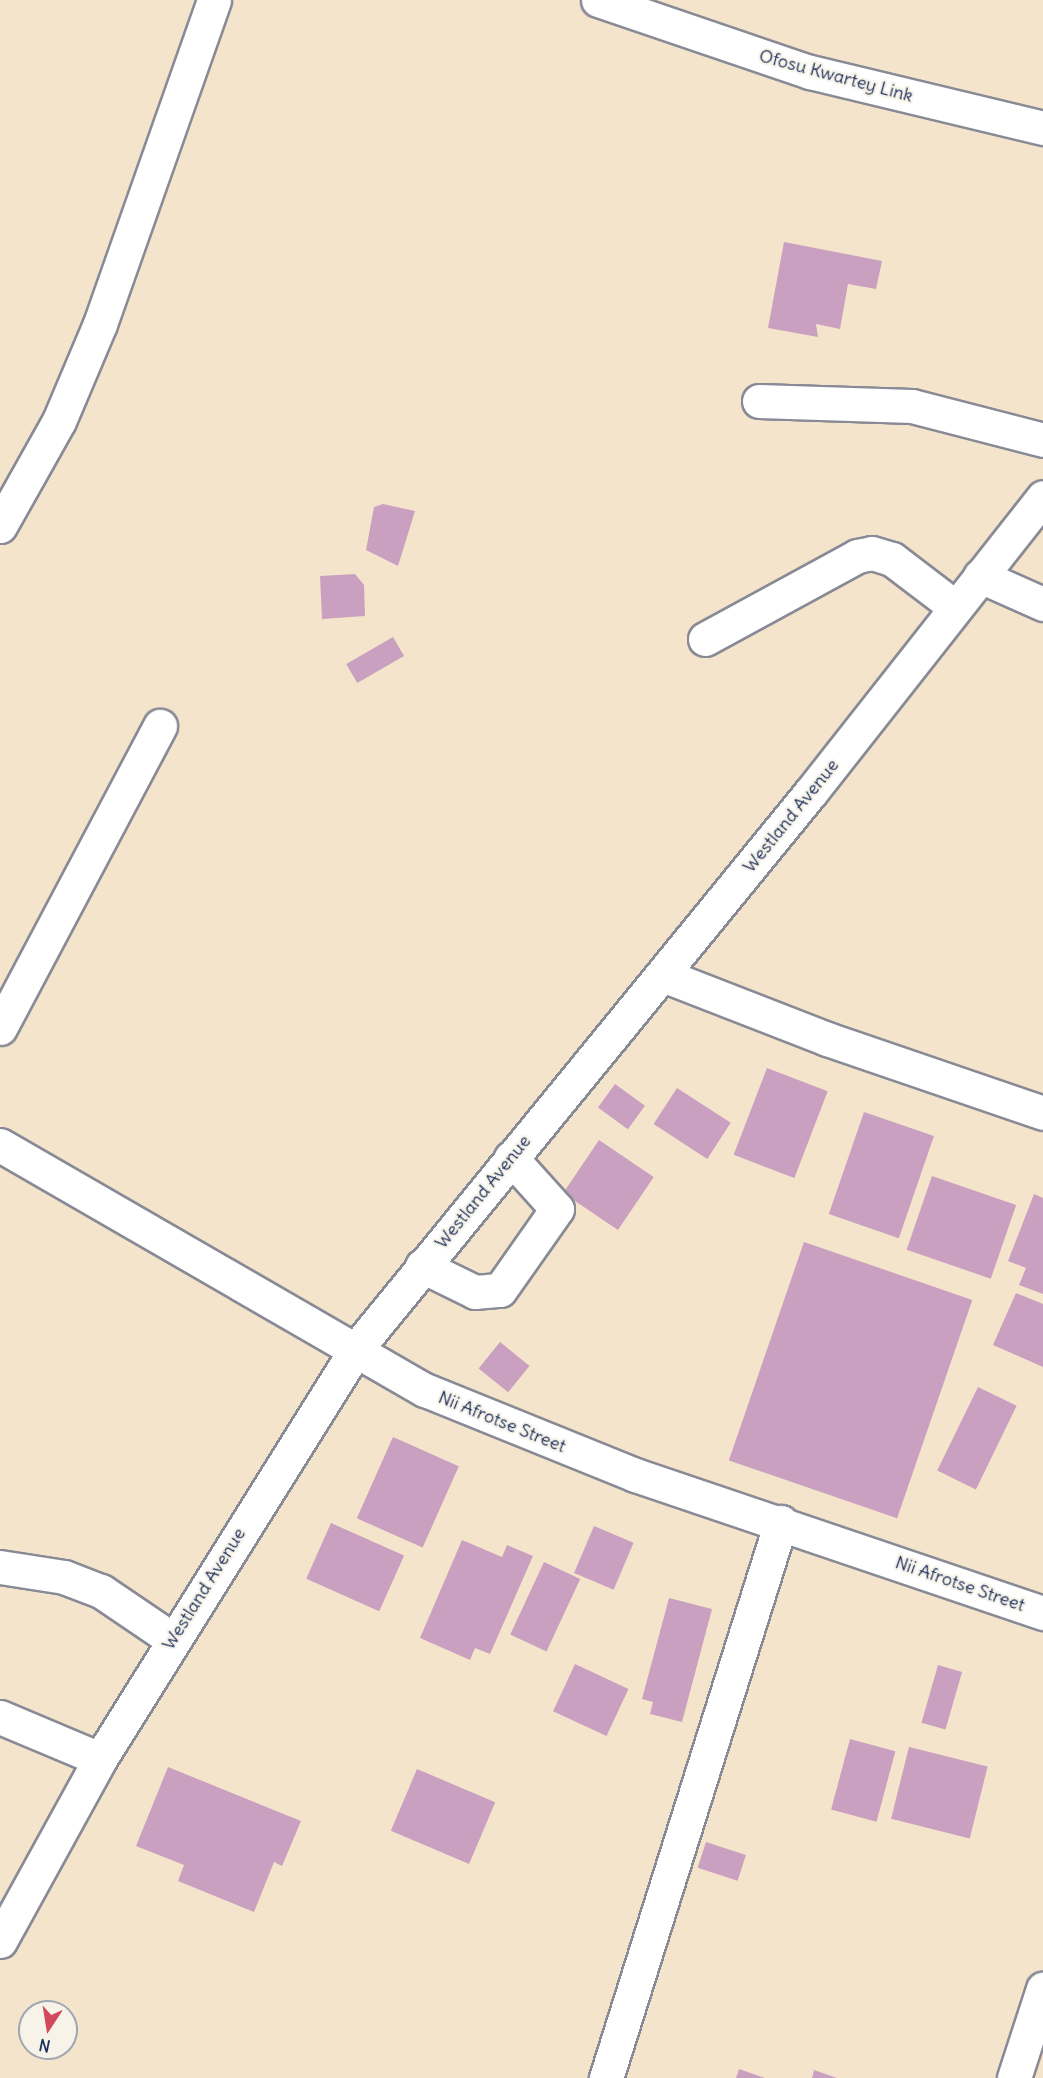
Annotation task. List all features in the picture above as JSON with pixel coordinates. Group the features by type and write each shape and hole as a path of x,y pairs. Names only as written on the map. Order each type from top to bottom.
{"street":[{"path":"0,526 59,421 100,324 214,0"},
{"name":"Ofosu Kwartey Link","path":"598,0 810,72 1043,128"},
{"path":"759,401 912,406 1043,440"},
{"name":"Westland Avenue","path":"0,1941 100,1759 172,1639 357,1348 663,975 1043,497"},
{"path":"705,639 857,556 872,553 892,559 955,607"},
{"path":"980,576 1043,604"},
{"path":"0,1028 160,726"},
{"path":"663,975 827,1040 1043,1113"},
{"name":"Nii Afrotse Street","path":"0,1145 357,1348 425,1390 486,1417 635,1475 781,1522 1043,1613"},
{"path":"422,1266 475,1292 500,1290 556,1209 511,1158"},
{"path":"606,2078 781,1522"},
{"path":"0,1567 64,1577 101,1591 172,1639"},
{"path":"0,1718 100,1759"},
{"path":"1014,2078 1043,1989"}],"building":[{"path":"784,242 882,261 876,289 848,284 840,329 816,324 818,337 768,328"},
{"path":"383,504 415,511 398,566 366,550 374,507"},
{"path":"355,574 364,585 365,616 322,619 320,576"},
{"path":"393,637 404,656 357,683 346,664"},
{"path":"767,1068 828,1091 794,1178 734,1155"},
{"path":"615,1084 645,1106 628,1129 598,1107"},
{"path":"677,1088 731,1123 707,1159 654,1124"},
{"path":"864,1112 934,1136 899,1238 829,1214"},
{"path":"599,1140 654,1177 618,1230 563,1193"},
{"path":"932,1176 1016,1205 991,1279 907,1250"},
{"path":"1034,1194 1043,1198 1043,1294 1019,1285 1026,1268 1008,1261"},
{"path":"804,1242 972,1300 897,1518 729,1460"},
{"path":"1016,1293 1043,1304 1043,1367 993,1345"},
{"path":"500,1342 530,1366 508,1392 479,1368"},
{"path":"978,1387 1017,1406 976,1489 937,1471"},
{"path":"393,1437 459,1466 423,1548 357,1518"},
{"path":"331,1523 404,1556 379,1611 306,1579"},
{"path":"594,1526 634,1543 614,1590 574,1573"},
{"path":"462,1540 502,1557 507,1545 533,1556 490,1654 475,1648 470,1660 420,1638"},
{"path":"544,1562 580,1579 546,1651 510,1635"},
{"path":"669,1598 712,1609 682,1722 650,1714 653,1702 642,1699"},
{"path":"575,1664 628,1689 606,1736 553,1711"},
{"path":"938,1665 962,1672 945,1730 921,1723"},
{"path":"850,1739 895,1751 877,1822 831,1810"},
{"path":"909,1747 988,1767 970,1838 891,1819"},
{"path":"168,1767 301,1821 282,1866 274,1862 254,1912 178,1881 184,1865 136,1846"},
{"path":"417,1769 495,1802 469,1864 391,1831"},
{"path":"706,1842 746,1855 738,1881 698,1868"},
{"path":"739,2069 765,2078 736,2078"},
{"path":"814,2070 837,2078 812,2078"}]}
